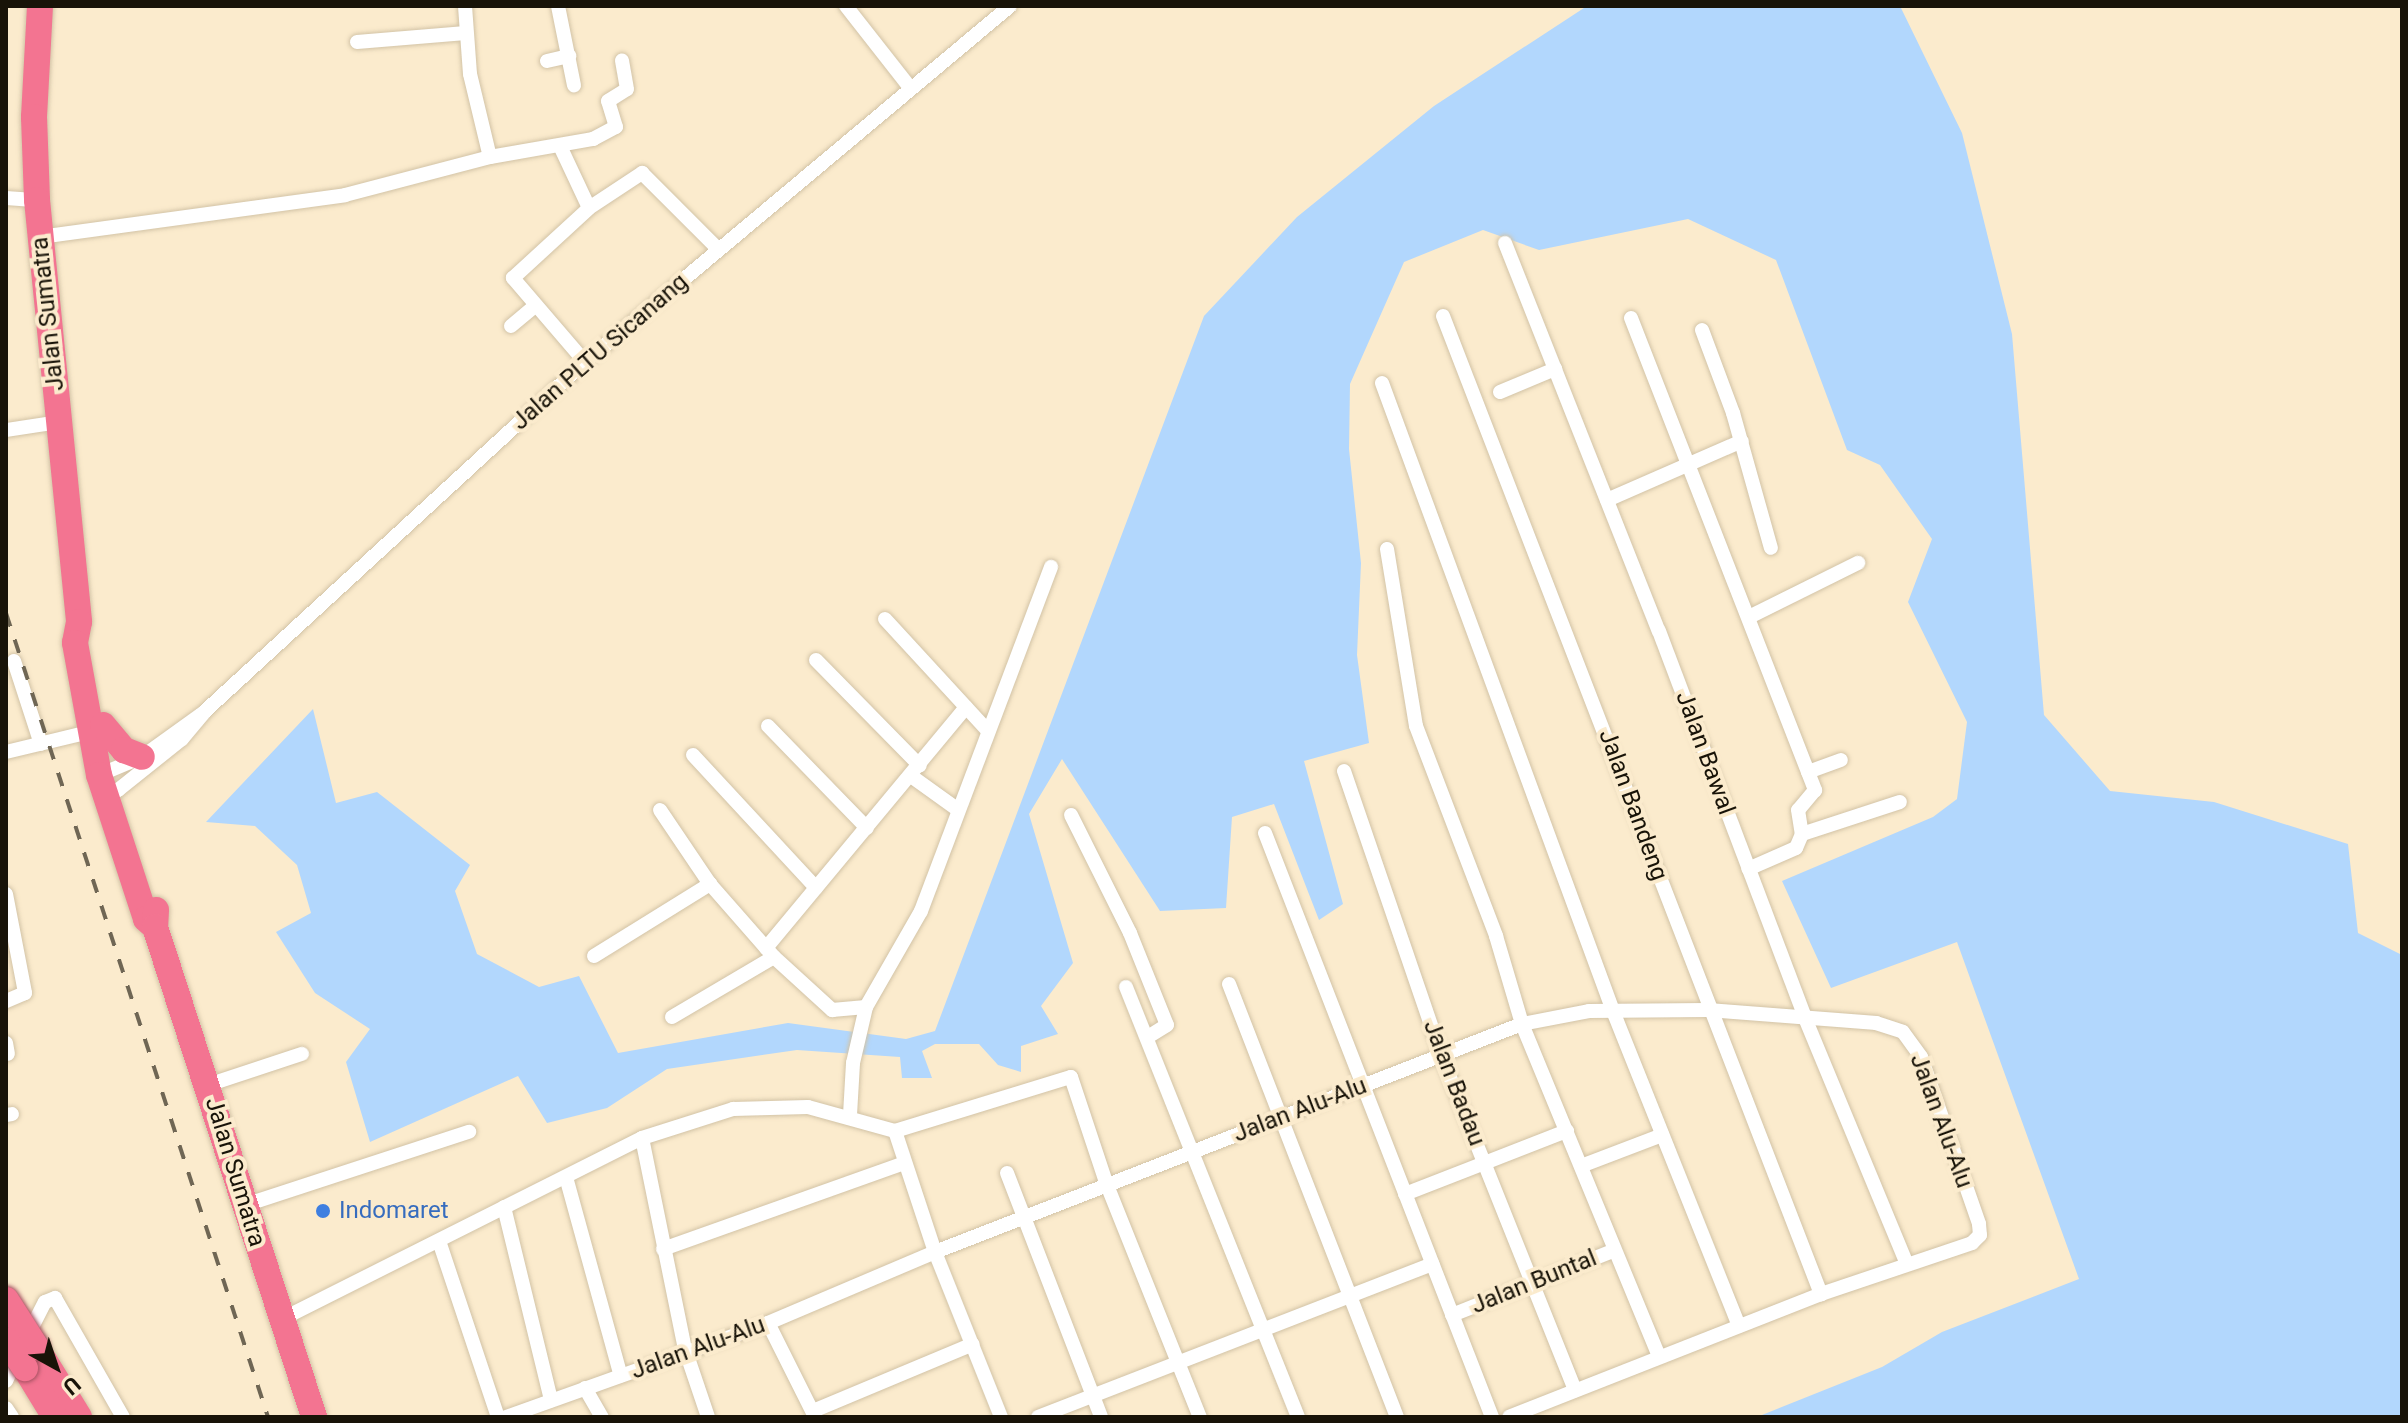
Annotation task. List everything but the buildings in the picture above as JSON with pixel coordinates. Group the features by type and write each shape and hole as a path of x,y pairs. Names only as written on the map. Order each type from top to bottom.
{"highway":[{"name":"Jalan Sumatra","path":"34,11 40,237 79,622 88,642 96,728 108,782 158,915 155,927 314,1417"},
{"path":"96,728 124,750 142,757"},
{"path":"6,1300 22,1365 79,1417"},
{"path":"6,1340 55,1417"}],"street":[{"path":"465,6 470,74 489,155"},
{"path":"558,6 574,85"},
{"path":"846,6 911,89"},
{"name":"Jalan PLTU Sicanang","path":"108,782 203,713 585,362 1006,7"},
{"path":"357,42 466,33"},
{"path":"547,61 569,56"},
{"path":"40,237 345,195 489,155 560,146 616,127 608,101 627,89 622,60"},
{"path":"560,146 589,208"},
{"path":"585,362 515,282 516,273 589,208 642,173 718,249"},
{"path":"6,198 37,200"},
{"name":"Jalan Bawal","path":"1505,243 1805,1018 1906,1262"},
{"path":"511,326 535,306"},
{"name":"Jalan Bandeng","path":"1443,316 1588,683 1708,1010 1821,1294"},
{"path":"1631,318 1691,463 1815,793 1798,810 1802,834"},
{"path":"1702,330 1742,441 1771,548"},
{"path":"1500,392 1555,369"},
{"path":"1382,383 1613,1011 1739,1326"},
{"path":"6,430 59,422"},
{"path":"1607,500 1742,441"},
{"path":"1387,549 1416,726 1496,936 1522,1024 1659,1356"},
{"path":"1749,617 1858,563"},
{"path":"850,1115 853,1063 864,1013 921,911 1051,567"},
{"path":"885,619 988,731"},
{"path":"816,660 916,771 957,809"},
{"path":"14,661 41,744"},
{"path":"672,1017 770,952 816,888 966,707"},
{"name":"Jalan PLTU Sicanang","path":"108,782 182,739 203,713"},
{"path":"768,726 867,828"},
{"path":"10,751 96,728"},
{"path":"693,755 816,888"},
{"path":"1808,772 1841,760"},
{"name":"Jalan Badau","path":"1344,771 1441,1055 1575,1390"},
{"path":"1748,869 1791,852 1802,834 1900,802"},
{"path":"660,810 710,884 770,952 832,1010 864,1013"},
{"path":"1071,815 1130,933 1167,1025 1165,1031 1148,1037"},
{"path":"1265,833 1492,1417"},
{"path":"594,956 710,884"},
{"path":"6,894 25,993 6,1001"},
{"path":"1229,984 1278,1118 1397,1417"},
{"path":"1126,987 1195,1151 1298,1417"},
{"name":"Jalan Alu-Alu","path":"506,1417 621,1376 685,1349 768,1323 1023,1217 1522,1024 1569,1013 1708,1010 1876,1023 1903,1032 1913,1043 1979,1224 1980,1235 1972,1243 1906,1262"},
{"path":"208,1085 302,1054"},
{"path":"282,1319 642,1138 733,1109 761,1105 850,1115 895,1131 1071,1077 1107,1185 1200,1417"},
{"path":"895,1131 935,1252 1001,1417"},
{"path":"1405,1194 1567,1131"},
{"path":"245,1205 469,1132"},
{"path":"1581,1166 1662,1135"},
{"path":"642,1138 685,1349 708,1417"},
{"path":"663,1249 904,1163"},
{"path":"1007,1173 1101,1417"},
{"path":"566,1177 621,1376"},
{"path":"504,1207 551,1400"},
{"path":"439,1241 506,1417"},
{"name":"Jalan Buntal","path":"1452,1315 1615,1250"},
{"path":"1509,1417 1906,1262"},
{"path":"1038,1417 1347,1294 1432,1264"},
{"path":"22,1365 45,1302 54,1298 123,1417"},
{"path":"768,1323 814,1414 973,1344"},
{"path":"585,1388 602,1417"},
{"path":"6,1408 12,1417"}],"water":[{"path":"1587,6 1900,6 1962,133 2012,334 2044,715 2110,791 2214,802 2348,844 2358,933 2402,955 2402,1417 1757,1417 1882,1367 1942,1332 2079,1279 1957,942 1831,988 1782,881 1933,817 1957,799 1967,722 1908,602 1932,539 1880,465 1847,450 1776,260 1688,219 1539,250 1483,230 1404,262 1350,384 1349,449 1361,563 1357,655 1369,743 1304,761 1343,904 1319,920 1274,804 1232,817 1226,908 1160,911 1062,759 1029,814 1073,963 1041,1006 1058,1034 1021,1046 1021,1072 998,1065 979,1044 935,1044 922,1051 932,1078 902,1078 900,1057 797,1050 667,1069 607,1108 547,1123 518,1076 370,1142 346,1062 370,1029 315,993 276,932 311,913 297,865 255,826 206,822 313,709 336,803 377,792 470,865 455,891 477,954 539,987 579,976 618,1053 788,1023 906,1039 935,1031 1204,316 1297,217 1434,106"}],"railway":[{"path":"6,613 268,1417"}],"place":[{"name":"Indomaret","path":"323,1211"}]}
